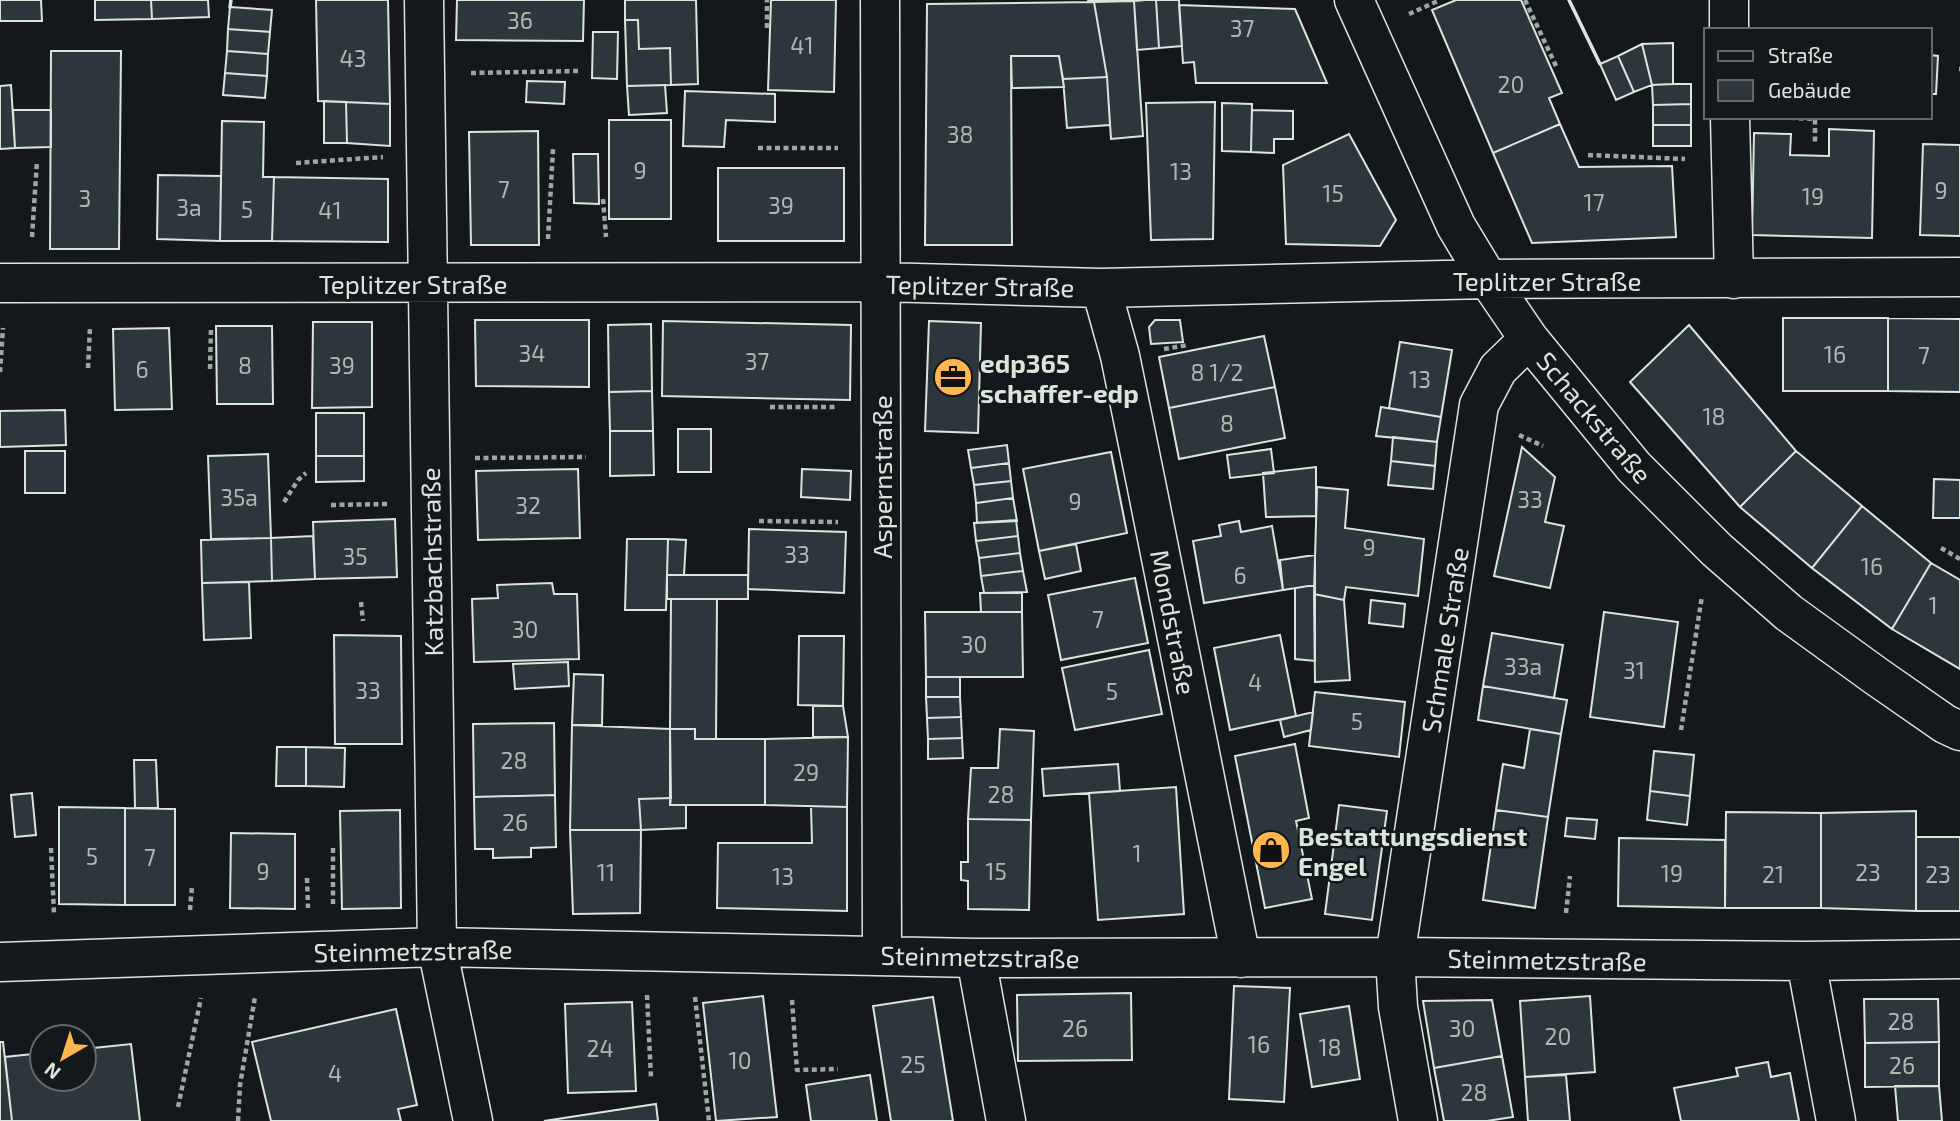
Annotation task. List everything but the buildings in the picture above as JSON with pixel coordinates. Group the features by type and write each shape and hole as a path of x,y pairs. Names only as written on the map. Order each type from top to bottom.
{"street":[{"name":"Katzbachstraße","path":"424,0 437,947 472,1121"},
{"name":"Aspernstraße","path":"880,0 883,955"},
{"name":"Schackstraße","path":"1354,0 1456,226 1529,339 1634,467 1710,543 1789,612 1885,683 1945,724 1960,731"},
{"path":"1729,0 1729,28"},
{"path":"1730,119 1734,279"},
{"name":"Teplitzer Straße","path":"14,284 880,282 1101,288 1488,279 1960,277"},
{"name":"Mondstraße","path":"1101,288 1123,369 1241,957"},
{"name":"Schmale Straße","path":"1418,1121 1398,1007 1395,957 1479,405 1498,369 1529,339"},
{"name":"Steinmetzstraße","path":"0,962 437,947 976,958 1395,957 1806,961 1960,959"},
{"path":"976,958 1006,1121"},
{"path":"1806,961 1836,1121"}],"path":[{"path":"766,28 767,0"},
{"path":"1525,0 1556,66"},
{"path":"425,73 578,71"},
{"path":"1815,119 1815,142"},
{"path":"758,148 880,147"},
{"path":"546,283 553,149"},
{"path":"296,163 426,155"},
{"path":"1588,155 1731,160"},
{"path":"14,284 37,161"},
{"path":"770,407 881,407"},
{"path":"430,458 586,457"},
{"path":"284,502 298,480 306,473"},
{"path":"331,505 430,503"},
{"path":"759,521 881,523"},
{"path":"1681,730 1710,543"},
{"path":"1941,548 1960,559"},
{"path":"361,602 363,621"},
{"path":"51,848 55,960"},
{"path":"333,848 333,950"},
{"path":"645,951 651,1078"},
{"path":"689,951 709,1121"},
{"path":"238,1121 240,1085 252,1024 261,953"},
{"path":"789,953 797,1070 838,1069"},
{"path":"178,1107 210,955"}],"wall":[{"path":"230,7 231,0"},
{"path":"1569,0 1600,64"}],"place":[{"name":"edp365 schaffer-edp","path":"953,377"},
{"name":"Bestattungsdienst Engel","path":"1271,850"}]}
